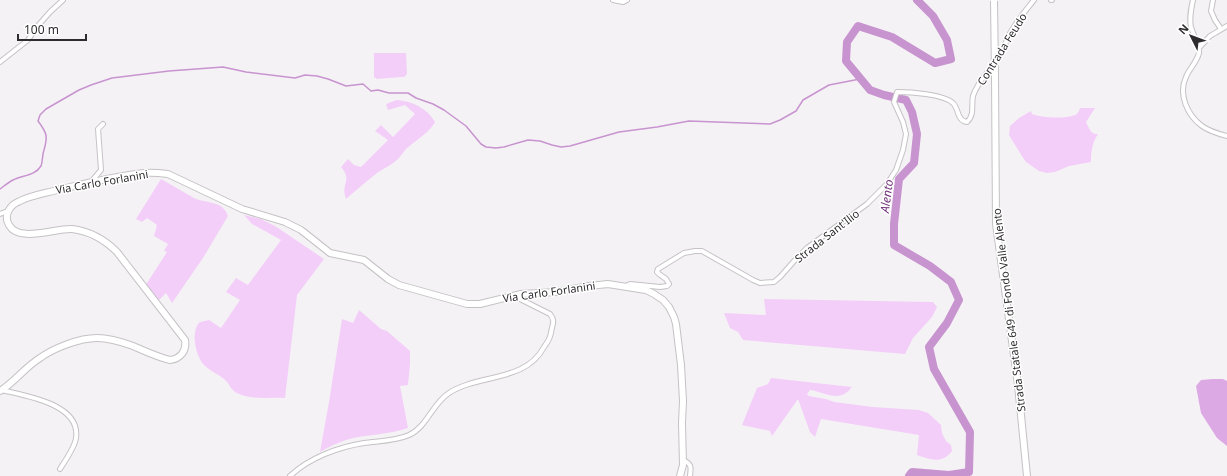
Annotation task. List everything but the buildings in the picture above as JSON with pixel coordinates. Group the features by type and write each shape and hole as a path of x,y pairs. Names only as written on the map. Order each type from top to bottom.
{"main road":[{"name":"Strada Statale 649 di Fondo Valle Alento","path":"994,0 996,224 1018,386 1027,476"},
{"name":"Via Carlo Forlanini","path":"8,211 15,203 21,200 91,182 145,173 168,174 242,209 285,222 301,230 330,253 364,260 388,279 399,285 467,304 480,304 521,294 557,292 608,284 646,290 660,297 669,307 674,318 681,365 683,401 683,465 680,476"},
{"path":"1,391 38,358 58,348 88,339 98,338 114,340 170,360 174,360 182,354 186,346 185,340 117,252 107,243 88,232 71,229 31,234 19,233 8,224 8,211"}],"street":[{"path":"0,62 28,40 36,28 63,0"},
{"path":"614,0 623,2 627,0"},
{"name":"Contrada Feudo","path":"894,102 897,92 911,92 942,98 953,103 960,118 966,122 971,117 973,96 981,80 1002,53 1008,36 1019,18 1034,0"},
{"path":"1193,0 1190,15 1191,26 1199,52 1183,85 1182,91 1184,101 1187,108 1201,126 1227,136"},
{"path":"1213,0 1211,11 1217,24 1222,29"},
{"path":"1198,48 1210,36 1227,26"},
{"name":"Strada Sant'Ilio","path":"626,287 630,284 667,286 669,284 668,281 657,272 658,269 684,253 695,251 702,251 760,283 774,282 807,248 867,204 887,184 896,170 904,150 906,134 903,122 894,102"},
{"path":"91,182 101,170 98,128 103,124"},
{"path":"0,214 8,211"},
{"path":"290,476 308,463 341,448 400,438 410,434 421,426 434,408 447,394 460,387 522,369 536,360 550,337 554,323 553,318 550,314 512,296"},
{"path":"1,391 42,400 62,410 72,420 76,429 76,440 60,469"},
{"path":"683,460 688,462 690,466 690,476"}],"shaded area":[{"path":"374,53 406,53 407,74 404,77 377,79 374,77"},
{"path":"397,100 419,106 432,117 435,122 430,129 406,149 396,161 377,173 346,199 344,189 346,176 341,167 348,159 354,165 361,167 388,140 375,131 381,125 393,137 415,114 405,105 388,110 386,104"},
{"path":"1080,108 1095,108 1086,122 1092,132 1098,134 1092,148 1091,162 1069,166 1055,172 1047,173 1039,171 1026,162 1009,135 1010,126 1019,118 1031,111 1032,114 1036,115 1059,117 1076,115"},
{"path":"161,179 194,198 214,203 222,207 228,216 203,258 172,303 166,293 157,302 145,286 167,252 164,251 168,244 154,236 157,225 147,218 142,222 136,219"},
{"path":"244,215 261,219 275,226 324,259 297,295 285,398 250,397 235,392 222,377 204,365 199,357 195,345 195,334 198,324 209,320 221,328 240,300 226,292 236,278 248,285 281,240 252,224"},
{"path":"764,299 933,302 937,307 932,317 913,338 905,354 743,340 738,332 730,328 724,313 766,315"},
{"path":"359,310 410,351 408,385 400,386 408,428 346,440 320,452 342,319 353,323"},
{"path":"771,378 852,387 842,395 837,396 810,390 807,394 809,396 834,402 873,407 919,410 928,413 941,425 942,433 946,441 951,445 952,451 944,458 936,460 927,458 917,455 919,435 821,419 815,437 810,432 798,399 772,436 770,431 742,425 757,388 768,384"},
{"path":"1223,379 1227,381 1227,446 1217,438 1201,413 1196,386 1201,380"}],"waterway":[{"name":"Alento","path":"909,476 912,472 949,475 969,472 970,432 934,369 929,347 947,323 959,300 951,282 930,266 894,245 894,224 899,179 914,163 917,134 912,112 906,100 870,90 846,61 847,42 858,26 892,37 935,63 951,59 947,40 933,16 917,0"},
{"path":"0,189 17,178 32,174 41,166 46,135 38,121 40,115 46,109 79,90 112,78 169,71 223,67 246,72 295,78 305,75 317,76 346,86 363,84 371,91 378,90 389,93 408,93 416,98 433,104 466,126 481,144 486,147 496,148 528,140 540,141 561,147 570,146 619,132 689,121 770,124 796,111 803,100 829,85 860,79"}]}
